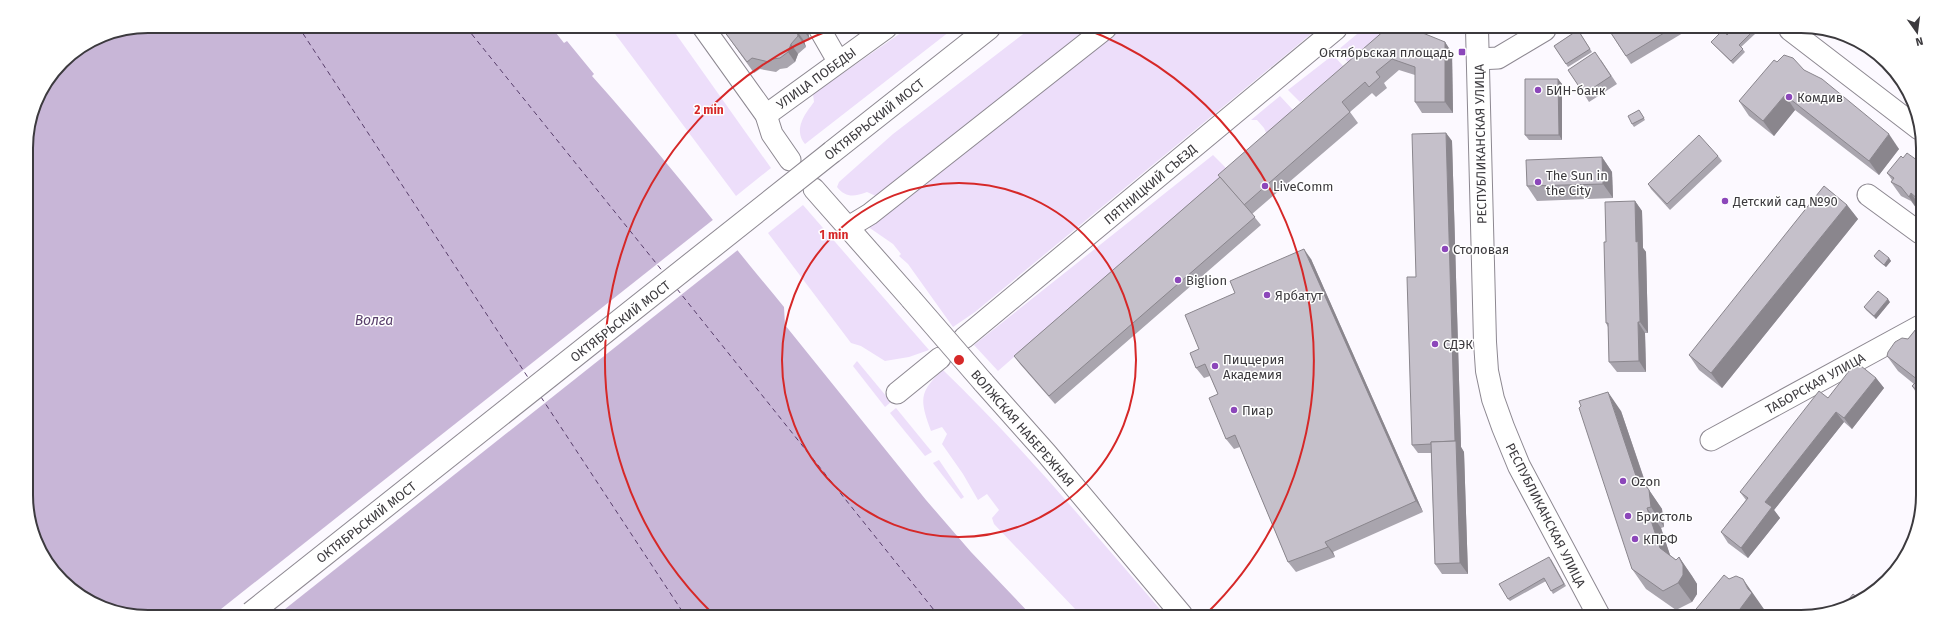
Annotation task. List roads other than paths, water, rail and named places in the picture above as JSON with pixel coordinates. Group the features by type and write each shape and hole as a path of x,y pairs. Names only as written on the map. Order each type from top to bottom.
{"main road":[{"name":"ОКТЯБРЬСКИЙ МОСТ","path":"255,610 983,33"},
{"name":"РЕСПУБЛИКАНСКАЯ УЛИЦА","path":"1477,33 1487,371 1493,399 1519,466 1596,610"}],"street":[{"path":"707,33 766,115 772,134 790,160"},
{"path":"822,33 838,61"},
{"name":"УЛИЦА ПОБЕДЫ","path":"766,115 838,61 879,33"},
{"path":"847,228 870,214 1100,33"},
{"name":"ПЯТНИЦКИЙ СЪЕЗД","path":"964,338 1331,33"},
{"path":"1478,59 1498,58 1540,33"},
{"path":"1794,33 1914,126"},
{"name":"ВОЛЖСКАЯ НАБЕРЕЖНАЯ","path":"814,189 982,382 1047,454 1178,610"},
{"path":"1868,196 1916,230"},
{"name":"ТАБОРСКАЯ УЛИЦА","path":"1711,440 1916,328"},
{"path":"897,393 940,358"}],"water":[{"name":"Волга","path":"141,33 556,33 564,43 567,41 594,74 592,76 617,104 784,307 785,325 926,500 971,552 1026,610 148,610 119,606 91,595 67,576 48,552 37,524 34,510 33,141 37,119 45,97 57,78 84,52 104,42 119,37"}],"place":[{"name":"Октябрьская площадь","path":"1462,52"},
{"name":"БИН-банк","path":"1538,90"},
{"name":"Комдив","path":"1789,97"},
{"name":"The Sun in the City","path":"1538,182"},
{"name":"LiveComm","path":"1265,186"},
{"name":"Детский сад №90","path":"1725,201"},
{"name":"Столовая","path":"1445,249"},
{"name":"Biglion","path":"1178,280"},
{"name":"Ярбатут","path":"1267,295"},
{"name":"СДЭК","path":"1435,344"},
{"name":"Пиццерия Академия","path":"1215,366"},
{"name":"Пиар","path":"1234,410"},
{"name":"Ozon","path":"1623,481"},
{"name":"Бристоль","path":"1628,516"},
{"name":"КПРФ","path":"1635,539"}]}
